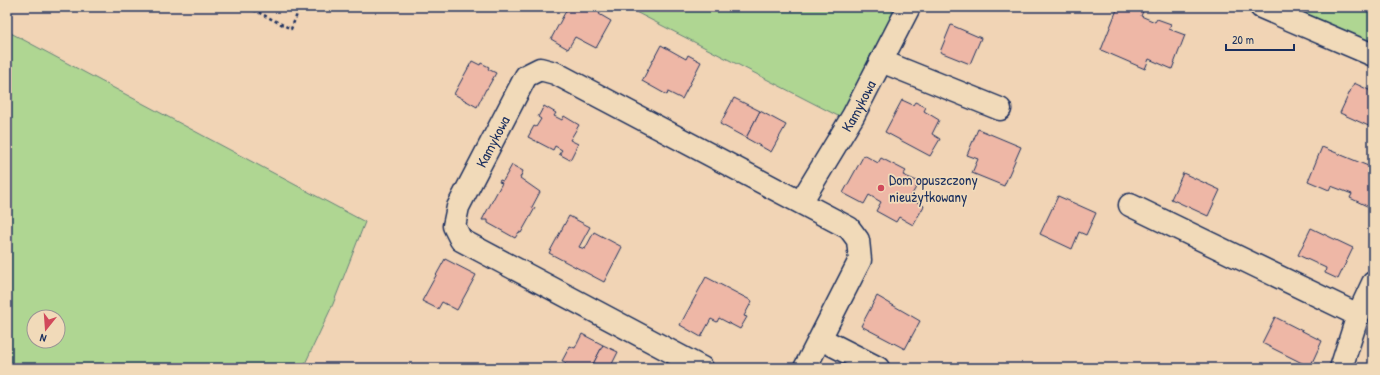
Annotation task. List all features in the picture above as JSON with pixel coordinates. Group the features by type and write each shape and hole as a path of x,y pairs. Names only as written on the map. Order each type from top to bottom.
{"street":[{"name":"Kamykowa","path":"802,202 853,116 909,7"},
{"path":"1261,7 1373,54"},
{"path":"881,61 1000,109"},
{"name":"Kamykowa","path":"702,368 461,240 454,226 458,207 526,76 540,69 555,73 849,228 858,240 860,260 805,368"},
{"path":"1130,205 1358,315"},
{"path":"1341,368 1358,315 1373,283"},
{"path":"821,339 878,368"}],"path":[{"path":"248,7 291,29 300,7"}],"green space":[{"path":"626,7 896,7 840,117"},
{"path":"1291,7 1373,7 1373,43"},
{"path":"7,31 365,222 333,304 303,368 7,368"}],"building":[{"path":"568,7 603,7 599,14 611,21 596,48 575,37 568,49 551,39"},
{"path":"1118,7 1145,7 1141,16 1155,22 1157,19 1171,24 1169,29 1185,35 1172,69 1149,59 1145,69 1101,50"},
{"path":"951,25 981,38 970,64 940,52"},
{"path":"661,45 686,59 688,55 701,62 682,99 668,92 667,95 642,81"},
{"path":"472,61 489,67 488,69 496,73 477,107 454,94"},
{"path":"1354,83 1373,92 1373,128 1340,113"},
{"path":"734,98 760,111 746,138 720,124"},
{"path":"902,100 913,105 915,102 926,107 924,111 939,120 932,134 940,139 930,156 885,132"},
{"path":"544,106 556,113 554,116 562,120 564,116 579,125 570,140 578,144 570,160 559,154 562,150 555,146 553,150 528,137 534,126 536,127 541,119 538,117"},
{"path":"760,111 786,125 771,152 746,138"},
{"path":"978,129 1021,147 1004,186 972,173 978,159 967,155"},
{"path":"1322,147 1373,168 1373,198 1369,207 1350,198 1352,194 1331,186 1329,190 1308,181"},
{"name":"Dom opuszczony nieużytkowany","path":"864,155 878,163 881,158 906,171 903,175 919,182 910,198 924,206 913,225 899,217 896,222 876,211 881,202 869,195 864,204 843,193"},
{"path":"512,165 523,171 520,178 540,192 532,207 535,208 521,233 519,232 515,238 488,223 488,220 482,220 502,183 499,182 500,180 503,181"},
{"path":"1183,173 1220,190 1208,216 1171,199"},
{"path":"1058,196 1096,213 1086,235 1079,232 1072,249 1040,234"},
{"path":"569,216 590,227 579,247 585,249 594,232 622,247 604,282 549,253"},
{"path":"1311,228 1353,248 1338,279 1325,273 1326,268 1298,255"},
{"path":"445,259 476,275 457,310 442,302 438,309 422,301"},
{"path":"706,277 752,301 744,316 747,317 740,329 719,318 717,322 711,319 701,337 680,325"},
{"path":"877,296 920,321 905,349 861,326"},
{"path":"1275,317 1322,341 1310,367 1262,343"},
{"path":"582,334 603,345 591,368 563,368 566,362 562,361 570,346 575,348"},
{"path":"603,345 618,352 610,368 591,368"}],"place":[{"name":"Dom opuszczony nieużytkowany","path":"881,188"}]}
